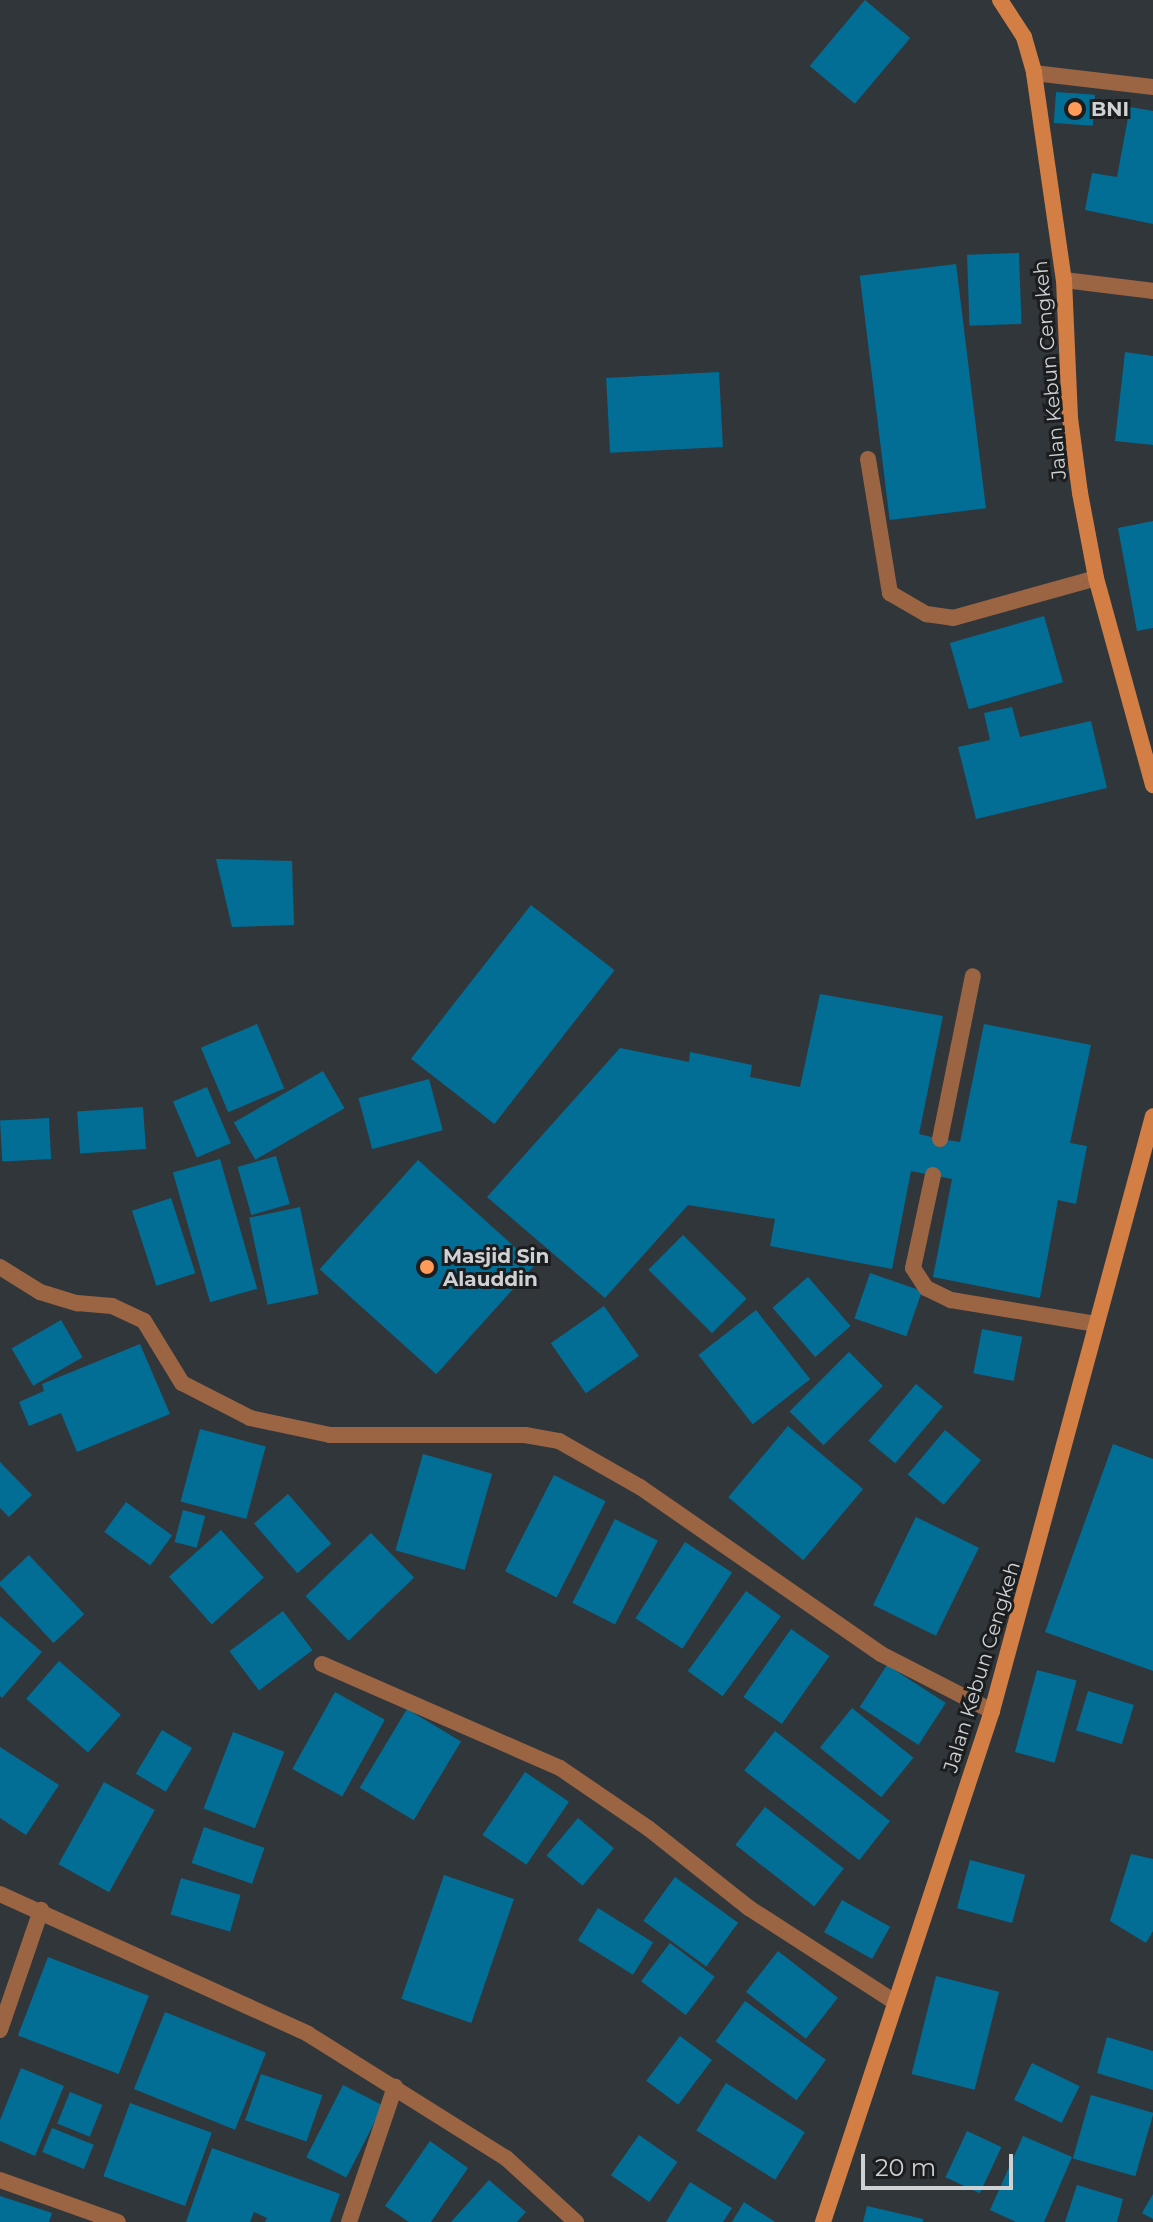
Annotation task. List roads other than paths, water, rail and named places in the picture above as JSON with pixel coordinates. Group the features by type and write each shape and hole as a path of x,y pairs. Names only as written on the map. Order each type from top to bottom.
{"street":[{"name":"Jalan Kebun Cengkeh","path":"1005,2 1024,37 1034,73 1064,280 1070,418 1096,578 1153,785"},
{"path":"1034,73 1153,87"},
{"path":"1064,280 1153,291"},
{"path":"868,459 890,593 926,614 953,618 1096,578"},
{"path":"940,1139 973,976"},
{"name":"Jalan Kebun Cengkeh","path":"823,2222 992,1711 1153,1116"},
{"path":"933,1175 913,1268 926,1288 951,1300 1096,1324"},
{"path":"0,1267 40,1292 77,1303 112,1306 144,1321 182,1383 250,1418 330,1435 525,1435 559,1441 640,1487 881,1654 992,1711"},
{"path":"322,1664 560,1768 749,1908 895,2002"},
{"path":"0,1894 41,1910 308,2034 506,2158 576,2222"},
{"path":"0,2030 41,1910"},
{"path":"349,2222 395,2087"},
{"path":"0,2180 118,2222"}],"place":[{"name":"BNI","path":"1075,109"},
{"name":"Masjid Sin Alauddin","path":"427,1267"}]}
